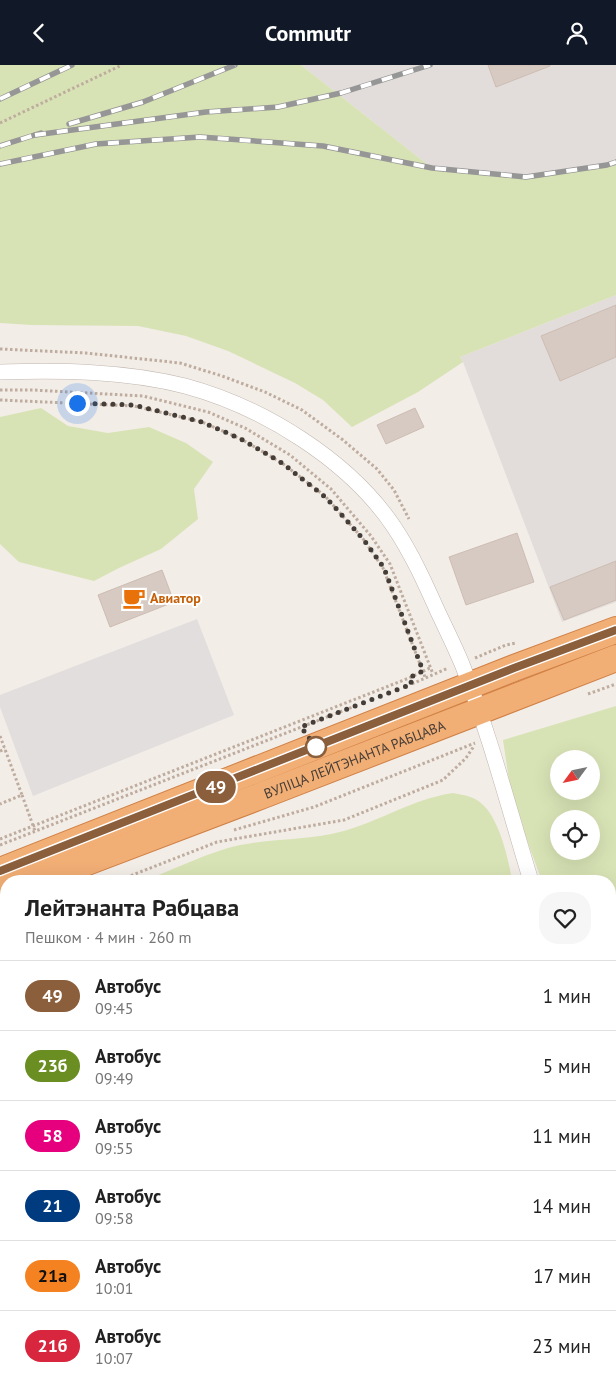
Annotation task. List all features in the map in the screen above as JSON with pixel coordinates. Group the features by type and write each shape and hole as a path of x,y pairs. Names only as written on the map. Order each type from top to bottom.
{"highway":[{"name":"ВУЛІЦА ЛЕЙТЭНАНТА РАБЦАВА","path":"52,875 263,795 474,699 514,668 616,630"},
{"name":"ВУЛІЦА ЛЕЙТЭНАНТА РАБЦАВА","path":"0,871 474,699 616,657"}],"street":[{"path":"0,372 103,374 143,378 186,386 230,401 303,440 346,473 375,502 394,527 426,584 474,699 529,875"}],"path":[{"path":"0,123 122,65"},
{"path":"0,390 144,396 208,411 245,428 290,455 331,489 371,536 390,564 432,674"},
{"path":"0,400 134,405 202,422 241,439 282,463 324,496 364,540 384,568 425,677"},
{"path":"0,839 409,678 430,668"},
{"path":"409,678 412,684"},
{"path":"0,845 356,705"},
{"path":"0,737 35,831"},
{"path":"132,875 217,842 344,820 443,780 466,758 478,742 314,807 232,831"},
{"path":"0,751 5,749"},
{"path":"0,804 22,795"}],"shaded area":[{"path":"301,65 616,65 616,162 526,177 432,168"},
{"path":"616,295 616,602 562,622 460,357"},
{"path":"197,619 234,715 33,796 0,707 0,695"}],"green space":[{"path":"0,65 301,65 432,168 526,177 616,162 616,295 460,357 463,362 418,392 352,427 323,400 295,383 228,351 186,336 138,326 0,323"},
{"path":"41,408 68,426 108,433 149,427 186,443 213,462 194,489 198,519 161,549 94,581 19,562 0,544 0,417"},
{"path":"616,706 616,875 540,875 512,800 503,740"},
{"path":"453,793 468,796 476,799 488,810 502,840 511,875 158,875 204,856 240,845 331,834 347,830 437,796"}],"building":[{"path":"488,65 550,65 550,66 496,87"},
{"path":"616,305 616,357 560,381 541,336"},
{"path":"415,408 424,427 386,444 377,425"},
{"path":"517,533 534,582 466,605 449,557"},
{"path":"616,561 616,600 564,620 550,587"},
{"path":"162,570 174,602 110,627 98,595"}],"railway":[{"path":"0,99 72,65"},
{"path":"69,124 143,102 235,65"},
{"path":"35,135 206,112 278,107 341,93 430,65"},
{"path":"0,146 41,133"},
{"path":"0,164 96,144 200,137 323,146 432,168 526,177 616,162"}],"bus line":[{"name":"49","path":"0,871 470,687 514,668 616,630"}],"place":[{"name":"Авиатор","path":"134,598"}],"route":[{"path":"77,403 134,405 202,422 241,439 282,463 324,496 364,540 384,568 423,671 409,678 412,684 301,727 316,747"}]}
